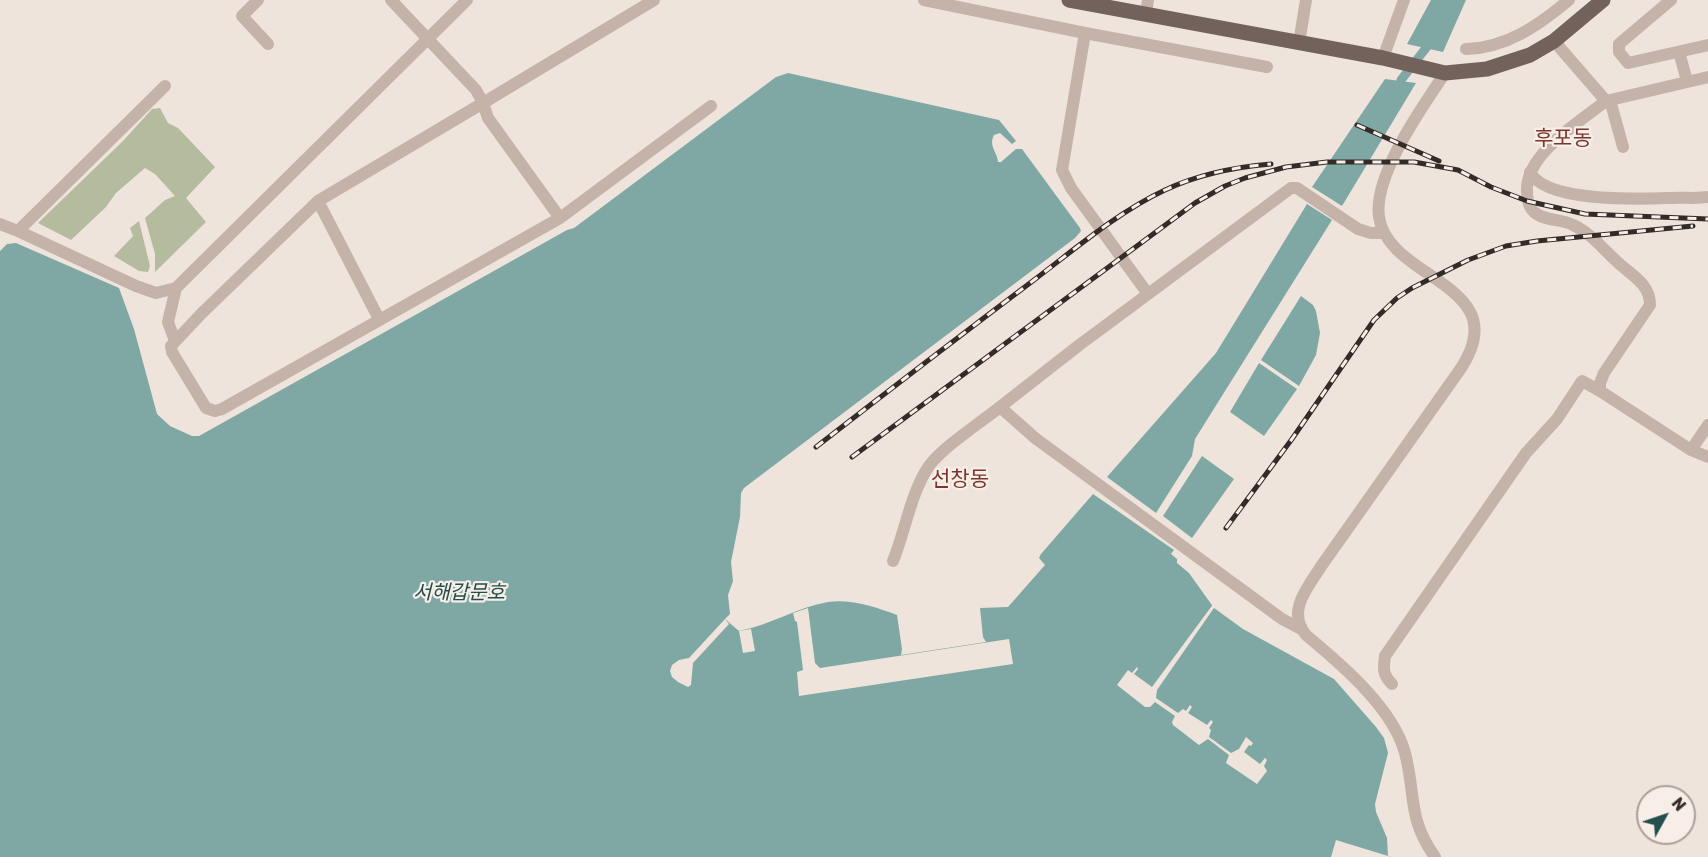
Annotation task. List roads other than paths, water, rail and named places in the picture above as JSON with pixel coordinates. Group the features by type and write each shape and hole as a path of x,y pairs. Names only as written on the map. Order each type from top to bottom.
{"main road":[{"path":"1070,0 1147,7 1299,43 1439,71 1471,72 1499,66 1530,55 1554,41 1604,0"}],"street":[{"path":"258,0 242,16 268,44"},
{"path":"391,0 476,90 488,118 560,218"},
{"path":"0,224 135,286 156,293 176,288 467,0"},
{"path":"654,0 318,201 175,341 171,346 172,352 201,402 206,408 215,411 560,218 711,106"},
{"path":"924,0 1267,67"},
{"path":"1299,43 1306,0"},
{"path":"1390,60 1404,0"},
{"path":"1466,49 1482,48 1534,28 1569,0"},
{"path":"1671,0 1619,44 1619,52 1628,63 1708,45"},
{"path":"1085,33 1062,171 1071,188 1148,294"},
{"path":"1554,41 1608,101 1623,147"},
{"path":"1679,52 1687,81"},
{"path":"1301,629 1297,614 1303,596 1467,360 1475,334 1472,316 1467,306 1456,294 1402,253 1384,233 1379,211 1391,163 1439,71"},
{"path":"1600,390 1604,373 1650,305 1650,296 1647,288 1639,280 1575,225 1535,213 1527,201 1526,186 1530,172 1545,151 1608,101 1708,77"},
{"path":"18,231 165,86"},
{"path":"1530,172 1534,180 1545,186 1588,197 1645,199 1708,197"},
{"path":"893,561 928,468 937,456 1285,191 1297,188 1358,229 1371,233 1384,233"},
{"path":"318,201 379,319"},
{"path":"175,341 168,322 176,288"},
{"path":"1392,684 1385,676 1383,667 1385,656 1526,453 1557,419 1582,381 1600,390 1691,450 1708,457"},
{"path":"1000,407 1035,438 1101,487 1282,619 1301,629 1363,686 1395,729 1405,751 1412,806 1418,825 1435,857"},
{"path":"1691,450 1708,425"}],"water":[{"path":"1431,0 1466,0 1443,52 1407,44"},
{"name":"서해갑문호","path":"788,73 999,120 1016,141 1012,144 1000,133 994,135 992,143 998,162 1016,149 1022,149 1081,231 1075,238 744,488 741,493 740,517 731,562 733,581 728,595 730,614 725,619 739,631 762,625 817,604 837,601 855,603 897,615 901,655 986,642 983,637 980,608 1008,607 1045,565 1039,558 1041,554 1093,494 1174,550 1171,554 1177,559 1177,563 1189,573 1214,608 1243,629 1334,679 1376,727 1384,738 1388,753 1375,804 1387,838 1388,856 1391,857 0,857 0,251 7,244 16,243 119,288 134,329 157,414 170,426 192,436 199,436 574,228 776,77"},
{"path":"1385,79 1416,83 1342,206 1312,187"},
{"path":"1307,204 1332,220 1195,439 1192,456 1156,513 1107,477 1216,353"},
{"path":"1301,296 1313,305 1320,333 1316,355 1299,386 1261,360"},
{"path":"1259,363 1297,389 1264,436 1230,412"},
{"path":"1202,456 1234,479 1192,538 1163,516"}],"waterway":[{"path":"1401,80 1433,39"}],"railway":[{"path":"1357,125 1439,161"},
{"path":"852,457 1195,203 1245,178 1286,167 1327,162 1414,162 1458,170 1491,187 1527,201 1585,214 1708,219"},
{"path":"816,447 1130,209 1165,190 1191,180 1231,169 1271,164"},
{"path":"1226,528 1292,439 1374,320 1397,298 1412,288 1468,260 1506,246 1693,226"}],"district":[{"name":"후포동","path":"1563,139"},
{"name":"선창동","path":"960,480"}]}
